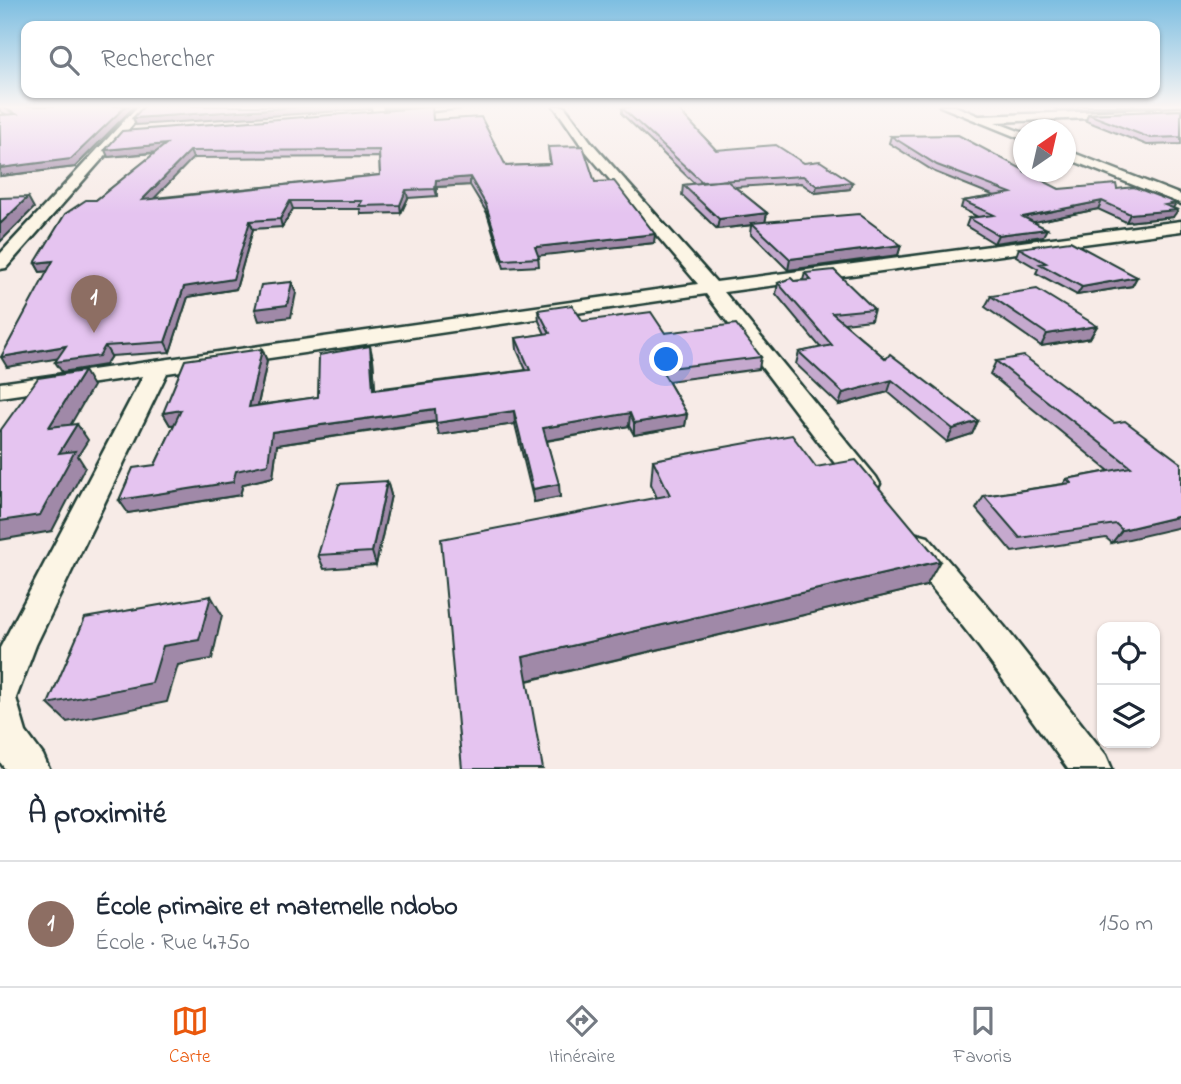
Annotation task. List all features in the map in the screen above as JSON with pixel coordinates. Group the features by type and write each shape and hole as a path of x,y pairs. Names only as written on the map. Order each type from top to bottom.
{"street":[{"path":"0,264 109,142"},
{"path":"585,142 711,288 796,400 885,508"},
{"path":"1076,158 1181,200"},
{"path":"0,390 711,288 1181,226"},
{"path":"0,692 20,641 158,368"},
{"path":"903,529 992,637 1092,769"},
{"path":"0,705 9,742 29,769"}],"building":[{"path":"0,142 89,142 71,159 0,168"},
{"path":"112,142 494,142 506,166 551,164 548,147 583,146 595,182 614,181 655,234 535,247 539,258 503,260 486,205 470,177 436,180 435,189 406,190 400,205 359,206 362,201 290,201 280,219 250,221 233,279 184,287 165,342 105,346 99,356 55,362 66,346 1,357 53,261 35,263 65,214 86,200 96,200 166,144 105,150","holes":["379,150 380,175 142,200 190,151"]},
{"path":"659,142 708,142 716,150 776,145 804,163 820,161 852,182 817,186 803,176 702,182"},
{"path":"900,142 971,142 1013,164 1013,182 1045,182 1059,189 1116,184 1117,189 1134,187 1176,203 1165,205 1178,210 1130,214 1102,201 1023,217 1047,229 998,235 969,218 994,215 963,201 1011,193 937,165"},
{"path":"726,180 767,213 719,219 683,185"},
{"path":"28,197 0,224 0,198"},
{"path":"859,214 901,245 790,259 752,223"},
{"path":"1070,241 1137,277 1082,287 1040,264 1046,263 1019,248"},
{"path":"834,270 874,309 832,313 886,359 890,354 978,421 953,429 892,380 843,393 799,352 832,345 778,283 791,278 794,281 811,280 805,273"},
{"path":"292,282 287,305 255,309 261,285"},
{"path":"1037,289 1097,326 1047,334 991,296"},
{"path":"572,305 583,321 651,312 665,333 736,324 761,357 661,369 687,414 634,423 630,413 543,428 559,484 533,489 514,411 436,423 435,409 272,432 268,464 236,471 233,482 119,500 133,468 155,465 181,410 163,413 185,360 262,349 249,407 318,397 319,355 370,346 373,390 530,370 516,338 550,333 538,310"},
{"path":"1024,356 1114,423 1125,421 1181,463 1181,516 1122,530 1116,524 1020,538 984,496 1071,483 1067,479 1131,467 996,361"},
{"path":"84,371 49,427 77,424 59,453 75,451 40,515 0,521 0,431 38,378"},
{"path":"792,435 816,467 856,460 940,561 523,657 543,769 462,769 441,539 670,495 653,460"},
{"path":"387,481 372,552 318,555 339,484"},
{"path":"211,596 199,640 163,646 152,683 48,704 85,618"}],"place":[{"name":"École primaire et maternelle ndobo","path":"94,333"}]}
